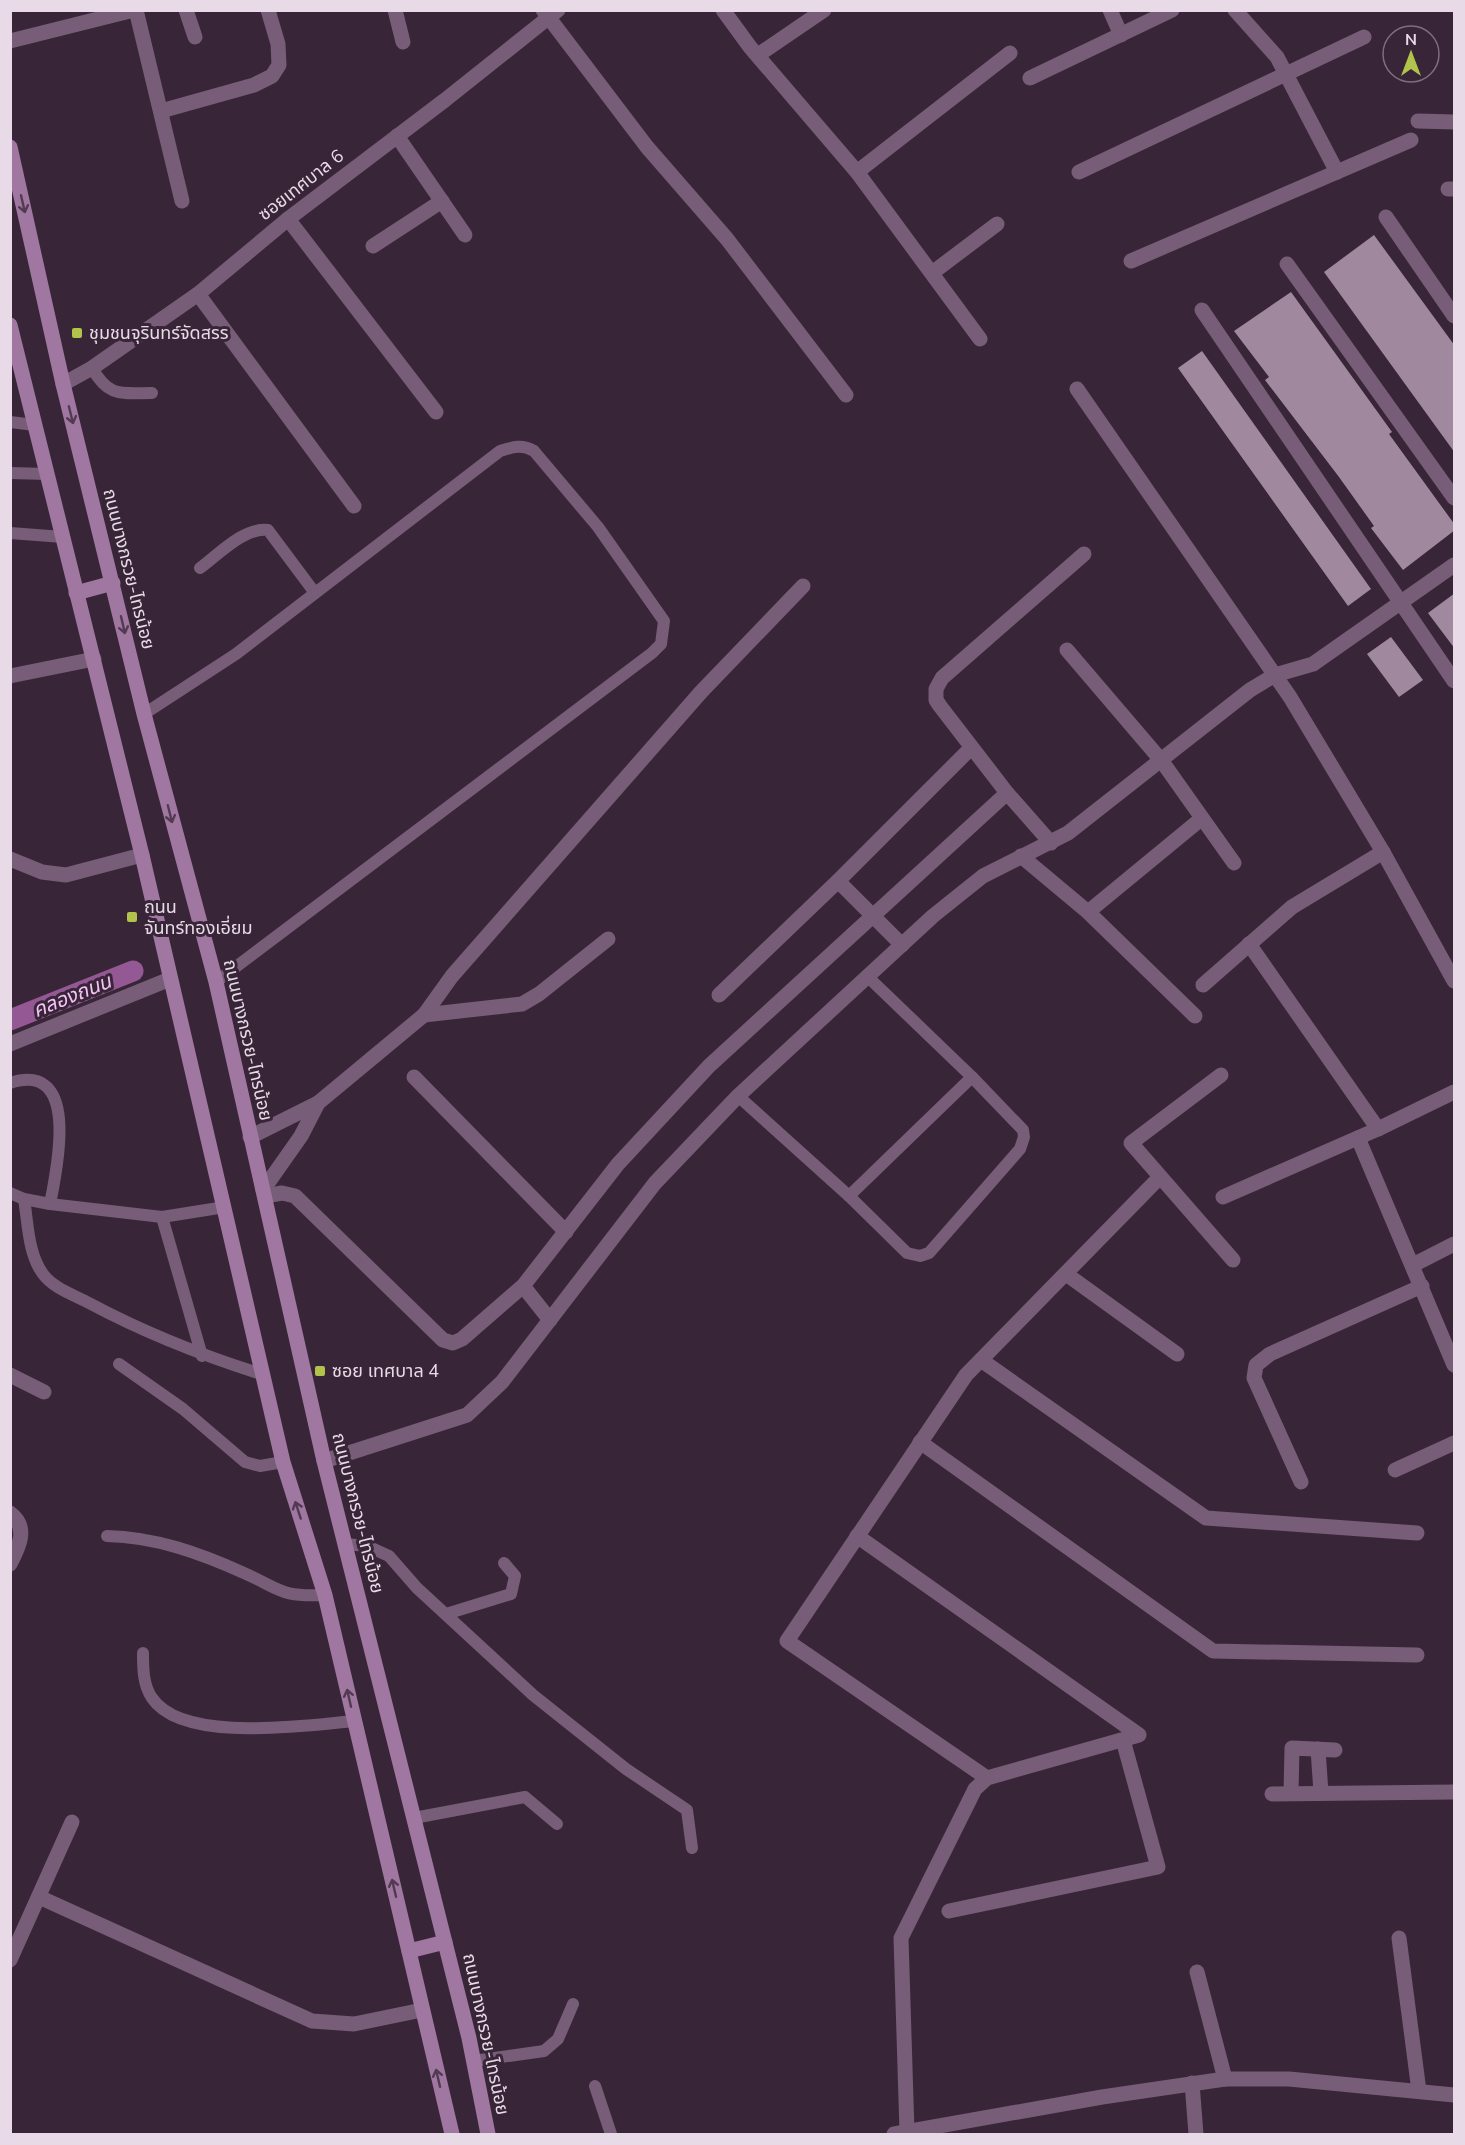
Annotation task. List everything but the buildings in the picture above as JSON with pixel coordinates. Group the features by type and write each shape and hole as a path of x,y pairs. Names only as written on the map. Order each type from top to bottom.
{"main road":[{"name":"ถนนบางกรวย-ไทรน้อย","path":"10,147 63,384 144,714 216,982 324,1461 445,1942 488,2134"},
{"path":"10,325 142,855 225,1207 261,1374 283,1462 325,1595 452,2134"},
{"path":"76,593 113,583"},
{"name":"ถนนบางกรวย-ไทรน้อย","path":"408,1951 445,1942"}],"street":[{"path":"10,41 135,10 182,201"},
{"path":"186,10 195,37"},
{"path":"161,111 254,85 272,76 279,65 279,55 268,10"},
{"path":"395,10 403,42"},
{"path":"723,10 857,172 980,339"},
{"path":"758,55 824,10"},
{"path":"1110,10 1121,35"},
{"path":"1030,78 1172,10"},
{"path":"1235,10 1277,57 1336,172"},
{"path":"550,13 647,147 727,239 846,395"},
{"name":"ซอยเทศบาล 6","path":"63,384 92,368 198,294 288,219 398,136 550,13"},
{"path":"1079,172 1364,37"},
{"path":"857,172 1010,53"},
{"path":"1418,121 1455,122"},
{"path":"398,136 465,235"},
{"path":"1131,261 1411,140"},
{"path":"373,246 442,201"},
{"path":"1386,217 1455,316"},
{"path":"288,219 436,412"},
{"path":"932,273 997,224"},
{"path":"1287,264 1455,498"},
{"path":"198,294 354,506"},
{"path":"1202,310 1455,681"},
{"path":"1077,389 1275,675 1449,958 1455,981"},
{"path":"1051,843 971,748 936,700 936,689 942,678 1084,554"},
{"path":"324,1461 467,1415 502,1382 655,1183 738,1096 902,945 983,876 1068,833 1250,690 1275,675 1313,664 1455,565"},
{"path":"250,1137 318,1103 424,1015 452,976 701,692 803,586"},
{"path":"1067,650 1161,760 1234,863"},
{"path":"10,676 94,659"},
{"path":"719,995 838,881 971,748"},
{"path":"264,1193 295,1196 443,1340 453,1342 462,1339 523,1286 618,1164 710,1066 875,917 1007,793"},
{"path":"1088,912 1201,819"},
{"path":"1203,985 1292,907 1383,852"},
{"path":"10,859 42,872 66,875 142,855"},
{"path":"1021,856 1088,912 1195,1016"},
{"path":"838,881 902,945"},
{"path":"424,1015 522,1004 539,994 608,939"},
{"path":"1249,944 1378,1129"},
{"path":"10,1044 170,979"},
{"path":"1221,1075 1131,1143 1233,1260"},
{"path":"414,1077 566,1232"},
{"path":"1223,1197 1378,1129 1455,1092"},
{"path":"264,1193 301,1136 318,1103"},
{"path":"1358,1138 1455,1365"},
{"path":"987,1778 787,1641 966,1375 1160,1177"},
{"path":"1413,1265 1455,1244"},
{"path":"1065,1274 1177,1354"},
{"path":"523,1286 550,1320"},
{"path":"1301,1482 1254,1378 1256,1365 1270,1354 1422,1286"},
{"path":"981,1360 1206,1518 1417,1533"},
{"path":"10,1375 44,1392"},
{"path":"920,1442 1213,1651 1418,1655"},
{"path":"1395,1470 1455,1443"},
{"path":"10,1513 18,1518 22,1537 10,1564"},
{"path":"857,1536 1139,1735 987,1778 975,1789 901,1938 901,2133 1225,2079 1289,2079 1455,2095"},
{"path":"949,1911 1158,1867 1124,1740"},
{"path":"1291,1793 1292,1749 1335,1750"},
{"path":"1318,1749 1320,1793"},
{"path":"1272,1794 1455,1792"},
{"path":"10,1960 72,1822"},
{"path":"39,1897 312,2020 354,2024 422,2010"},
{"path":"1399,1938 1419,2091"},
{"path":"1197,1972 1225,2079"},
{"path":"1192,2083 1196,2134"}],"lane":[{"path":"92,368 101,384 109,391 152,393"},
{"path":"10,422 35,425"},
{"path":"144,714 236,654 500,452 526,446 534,451 598,527 655,605 664,621 664,636 661,644 652,652 216,982"},
{"path":"10,473 47,474"},
{"path":"200,568 248,533 260,529 268,530 315,593"},
{"path":"10,533 63,537"},
{"path":"738,1096 849,1196 907,1253 920,1256 929,1253 1023,1142 1023,1130 972,1077 867,977"},
{"path":"849,1196 972,1077"},
{"path":"10,1083 25,1079 35,1080 49,1088 58,1114 61,1130 50,1204"},
{"path":"10,1193 24,1199 50,1204 162,1217 225,1207"},
{"path":"24,1199 33,1256 43,1275 60,1288 142,1332 202,1356 261,1374"},
{"path":"162,1217 202,1356"},
{"path":"119,1364 183,1409 245,1462 260,1466 283,1462"},
{"path":"107,1536 139,1537 169,1545 244,1573 284,1594 325,1595"},
{"path":"345,1544 367,1546 389,1557 417,1588 533,1695 626,1769 687,1810 692,1848"},
{"path":"446,1614 511,1594 515,1576 504,1563"},
{"path":"143,1653 146,1684 152,1698 167,1713 235,1730 355,1721"},
{"path":"414,1818 525,1797 557,1824"},
{"path":"473,2061 544,2051 558,2039 573,2004"},
{"path":"595,2086 611,2134"}],"waterway":[{"name":"คลองถนน","path":"10,1020 133,971"}],"place":[{"name":"ชุมชนจุรินทร์จัดสรร","path":"77,333"},
{"name":"ถนน จันทร์ทองเอี่ยม","path":"132,917"},
{"name":"ซอย เทศบาล 4","path":"320,1371"}]}
